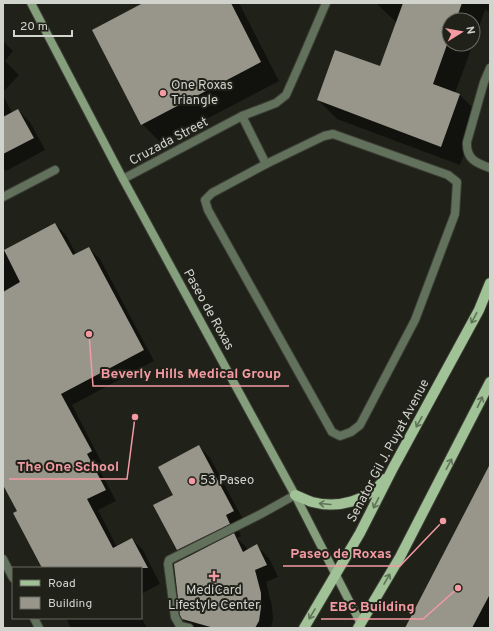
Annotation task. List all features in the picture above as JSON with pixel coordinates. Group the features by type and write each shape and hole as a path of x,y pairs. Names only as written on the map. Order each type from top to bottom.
{"main road":[{"name":"Paseo de Roxas","path":"31,3 123,179 294,495 336,576 360,627"},
{"name":"Senator Gil J. Puyat Avenue","path":"304,628 360,533 393,468 438,388 478,310 490,283"},
{"path":"360,627 400,557 490,382"},
{"path":"294,495 310,502 328,505 345,504 364,497 381,484 393,468"}],"street":[{"name":"Cruzada Street","path":"123,179 242,116 276,103 286,95 326,3"},
{"path":"490,68 484,82 466,150 472,159 490,168"},
{"path":"242,116 266,164"},
{"path":"333,134 448,175 457,182 455,214 415,320 360,424 351,432 340,436 332,432 208,210 205,200 212,193 266,164 324,136 333,134"},
{"path":"3,197 55,170"},
{"path":"189,628 180,626 175,617 168,564 169,560 261,514 294,495"},
{"path":"3,559 12,576"},
{"path":"34,619 39,628"}],"building":[{"name":"One Roxas Triangle","path":"143,3 231,3 261,62 141,125 92,30"},
{"path":"403,3 462,3 459,12 441,12 441,52 444,52 433,84 460,94 441,147 317,100 335,50 380,66"},
{"path":"18,109 34,138 3,154 3,117"},
{"path":"55,223 73,255 89,247 144,350 61,394 92,451 87,454 106,490 87,499 113,548 132,538 148,568 41,567 13,513 17,511 3,485 3,292 20,282 4,250"},
{"name":"53 Paseo","path":"199,445 234,511 226,515 230,524 177,550 153,505 173,495 158,467"},
{"path":"490,464 490,594 472,628 405,628"},
{"name":"MediCard Lifestyle Center","path":"234,533 243,552 257,544 267,565 255,570 261,593 261,607 259,621 255,628 214,628 182,619 180,615 174,564"}],"place":[{"name":"One Roxas Triangle","path":"163,93"},
{"name":"Beverly Hills Medical Group","path":"89,334"},
{"name":"The One School","path":"135,417"},
{"name":"53 Paseo","path":"192,481"},
{"name":"Paseo de Roxas","path":"443,521"},
{"name":"MediCard Lifestyle Center","path":"214,576"},
{"name":"EBC Building","path":"458,588"}]}
